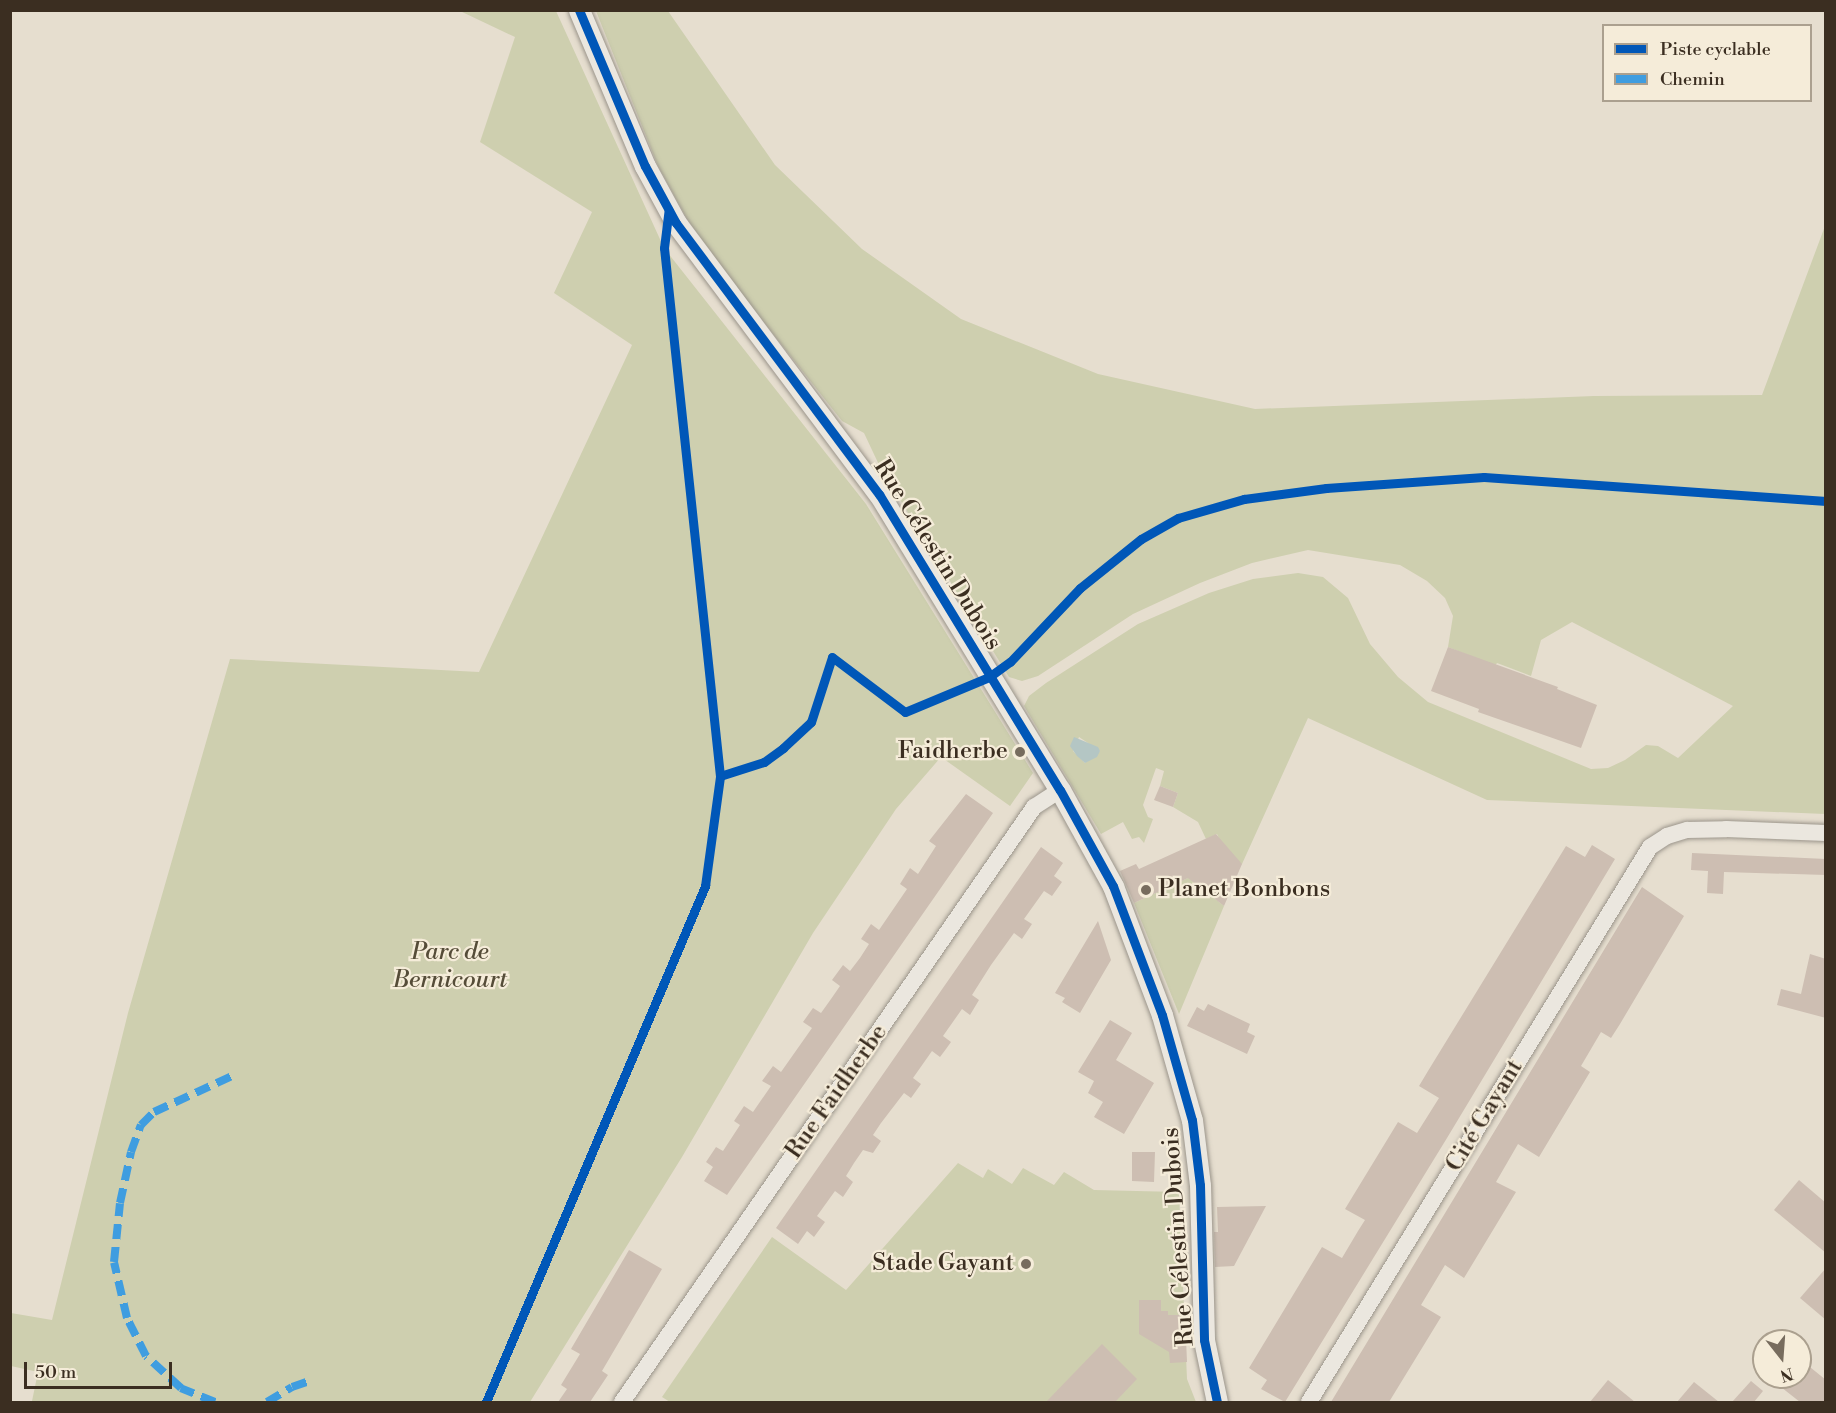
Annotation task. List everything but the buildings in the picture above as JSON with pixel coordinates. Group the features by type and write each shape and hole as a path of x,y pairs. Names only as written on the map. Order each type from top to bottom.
{"street":[{"name":"Rue Célestin Dubois","path":"579,10 645,166 676,223 879,494 1060,790 1093,848 1121,905 1162,1015 1183,1081 1199,1170 1204,1340 1217,1402"},
{"name":"Rue Faidherbe","path":"622,1402 1034,807 1060,790"},
{"name":"Cité Gayant","path":"1309,1402 1650,847 1667,836 1687,831 1726,829 1826,833"}],"green space":[{"name":"Parc de Bernicourt","path":"460,11 556,11 664,248 866,504 1033,773 1010,806 941,757 896,809 813,933 682,1157 530,1402 32,1401 38,1372 11,1366 11,1313 52,1320 128,1013 230,659 479,672 632,345 554,293 592,212 480,142 515,37"},
{"path":"596,11 668,11 775,165 862,249 961,319 1098,374 1255,409 1594,396 1762,395 1825,226 1825,814 1487,800 1308,718 1242,864 1203,889 1224,906 1179,1014 1134,903 1192,876 1222,845 1217,834 1206,839 1198,822 1173,807 1178,793 1160,786 1164,771 1156,768 1143,805 1148,817 1153,819 1144,843 1139,837 1132,839 1123,822 1101,834 1024,706 1029,696 1046,683 1138,624 1209,593 1253,579 1298,573 1323,577 1348,598 1370,644 1398,677 1428,702 1591,769 1608,768 1625,760 1646,745 1658,746 1678,758 1733,706 1572,622 1541,640 1531,676 1497,663 1495,666 1448,647 1453,616 1445,598 1427,581 1400,565 1308,550 1252,563 1200,583 1133,614 1038,676 1022,681 1009,677 880,467 864,433 842,421 724,272 687,219 658,166","holes":["1079,737 1100,751 1085,763 1073,751"]},
{"name":"Stade Gayant","path":"958,1163 983,1178 988,1169 1012,1184 1023,1168 1054,1185 1064,1172 1094,1190 1179,1192 1187,1379 1196,1402 670,1402 662,1397 772,1237 846,1290"}],"shaded area":[{"path":"1074,737 1098,747 1100,751 1097,757 1085,763 1070,746"}],"marked path":[{"path":"215,1402 181,1388 146,1356 127,1318 114,1262 120,1203 131,1152 141,1125 154,1112 234,1075"},
{"path":"267,1402 292,1387 309,1381"}],"cycle path":[{"path":"579,10 645,166 676,223 879,494 1060,790 1113,886 1162,1015 1192,1120 1200,1185 1204,1340 1217,1402"},
{"path":"486,1402 705,886 720,776 664,248 669,210"},
{"path":"720,776 764,762 811,722 832,657 905,712 989,677 1010,662 1080,588 1141,539 1178,518 1244,499 1326,488 1484,477 1826,501"}],"place":[{"name":"Faidherbe","path":"1020,752"},
{"name":"Planet Bonbons","path":"1146,890"},
{"name":"Stade Gayant","path":"1026,1264"}]}
